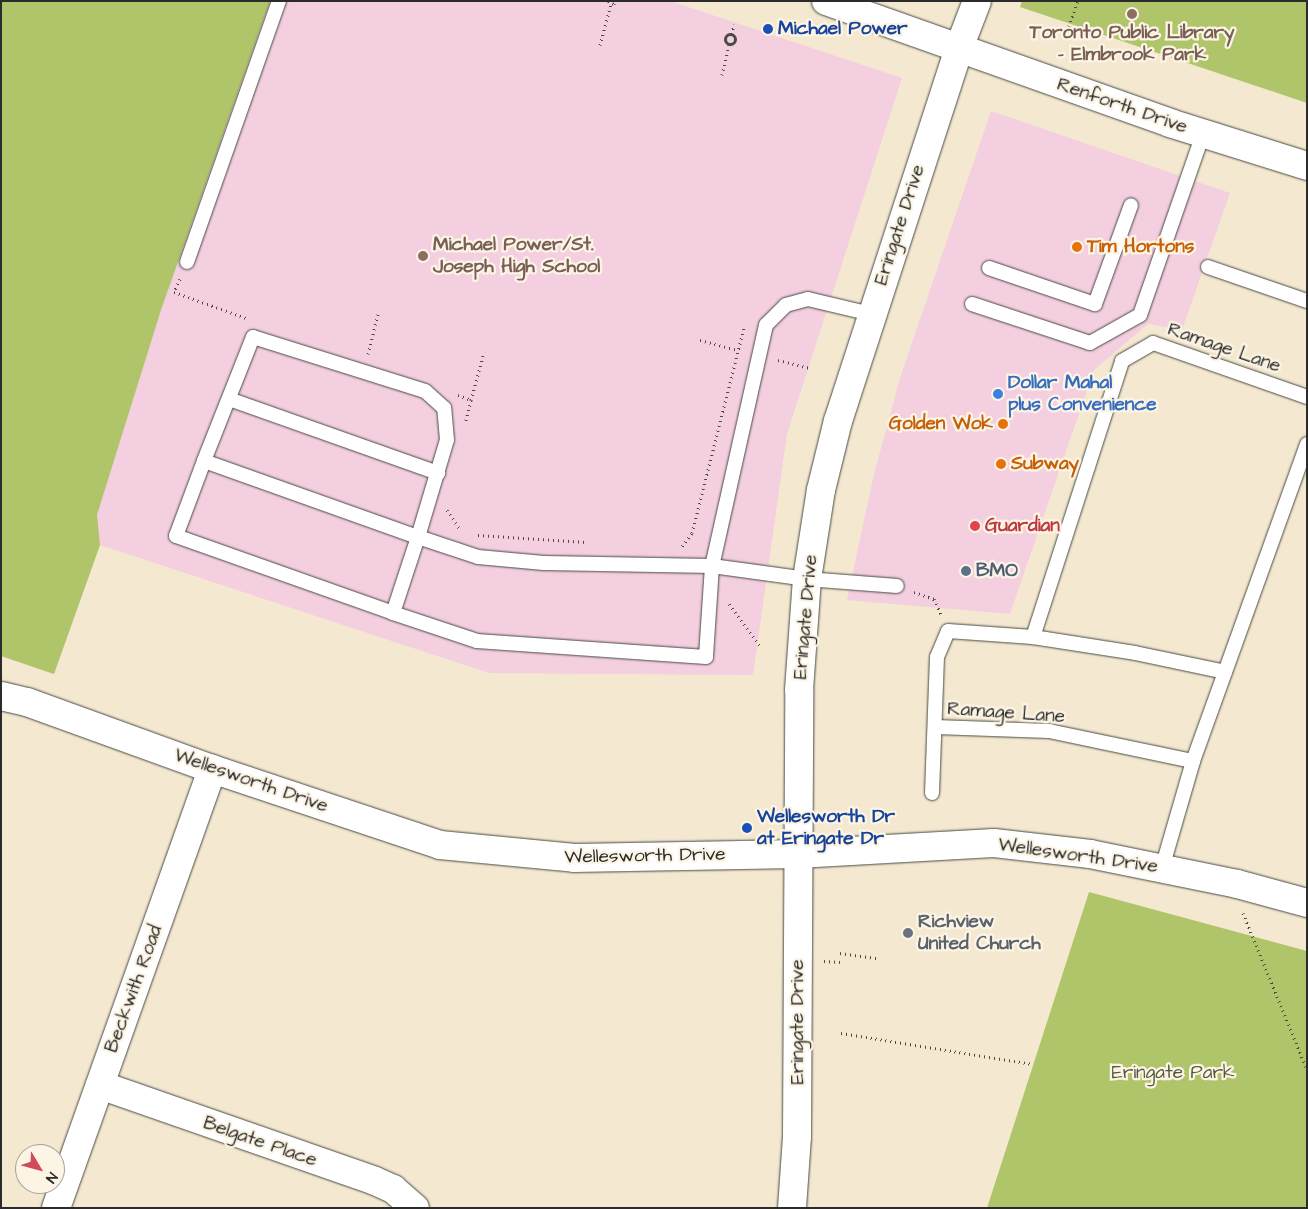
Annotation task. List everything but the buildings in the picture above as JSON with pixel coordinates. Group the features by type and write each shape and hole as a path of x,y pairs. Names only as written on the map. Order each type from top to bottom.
{"street":[{"name":"Renforth Drive","path":"826,1 1203,134 1307,166"},
{"name":"Eringate Drive","path":"792,1208 797,1137 800,690 807,579 825,472 870,314 976,1"},
{"name":"Wellesworth Drive","path":"1,696 27,702 212,769 440,845 574,858 798,854 994,843 1090,854 1237,884 1307,903"},
{"name":"Beckwith Road","path":"56,1208 212,769"},
{"name":"Belgate Place","path":"100,1085 375,1181 408,1199 415,1208"}],"lane":[{"path":"188,262 280,1"},
{"path":"972,304 1090,343 1140,315 1203,134"},
{"path":"989,268 1095,304 1130,205"},
{"path":"1208,267 1307,301"},
{"path":"392,614 448,440 444,408 425,391 253,337 176,536 392,614 477,642 706,657 712,566 766,325 786,305 808,299 870,314"},
{"name":"Ramage Lane","path":"1033,636 1122,361 1153,343 1307,397"},
{"path":"229,399 438,473"},
{"path":"1162,868 1193,761 1307,444"},
{"path":"204,461 478,557 544,564 712,566 807,579 898,586"},
{"path":"948,631 1033,636 1225,672"},
{"name":"Ramage Lane","path":"932,793 937,657 948,631"},
{"name":"Ramage Lane","path":"935,727 1049,731 1193,761"}],"path":[{"path":"600,45 610,2 615,1"},
{"path":"1067,31 1078,1"},
{"path":"722,75 729,45 726,44 728,33 732,34 734,24"},
{"path":"174,292 255,322"},
{"path":"367,362 378,314"},
{"path":"676,548 687,543 692,532 736,349 747,321"},
{"path":"463,428 484,352"},
{"path":"454,393 471,400"},
{"path":"445,503 452,521 467,533"},
{"path":"474,535 589,542"},
{"path":"898,586 934,599 948,631"},
{"path":"728,602 760,645"},
{"path":"1237,884 1241,908 1307,1070"},
{"path":"840,953 877,958"},
{"path":"821,961 840,962"},
{"path":"840,1033 1033,1064"}],"shaded area":[{"name":"Michael Power/St. Joseph High School","path":"1,1 670,1 902,78 787,434 753,675 489,673 100,545 54,674 1,656"},
{"path":"991,111 1230,193 1182,330 1148,324 1094,370 1010,614 847,600 874,474 900,378"}],"green space":[{"path":"1,1 270,1 161,310 97,515 100,545 54,674 1,656"},
{"path":"1022,1 1307,1 1307,103 1020,7"},
{"name":"Eringate Park","path":"1089,892 1307,951 1307,1208 987,1208"}],"place":[{"name":"Toronto Public Library - Elmbrook Park","path":"1132,14"},
{"name":"Michael Power","path":"768,29"},
{"name":"Tim Hortons","path":"1077,247"},
{"name":"Michael Power/St. Joseph High School","path":"423,256"},
{"name":"Dollar Mahal plus Convenience","path":"998,394"},
{"name":"Golden Wok","path":"1003,424"},
{"name":"Subway","path":"1001,464"},
{"name":"Guardian","path":"975,526"},
{"name":"BMO","path":"966,571"},
{"name":"Wellesworth Dr at Eringate Dr","path":"747,828"},
{"name":"Richview United Church","path":"908,933"}]}
